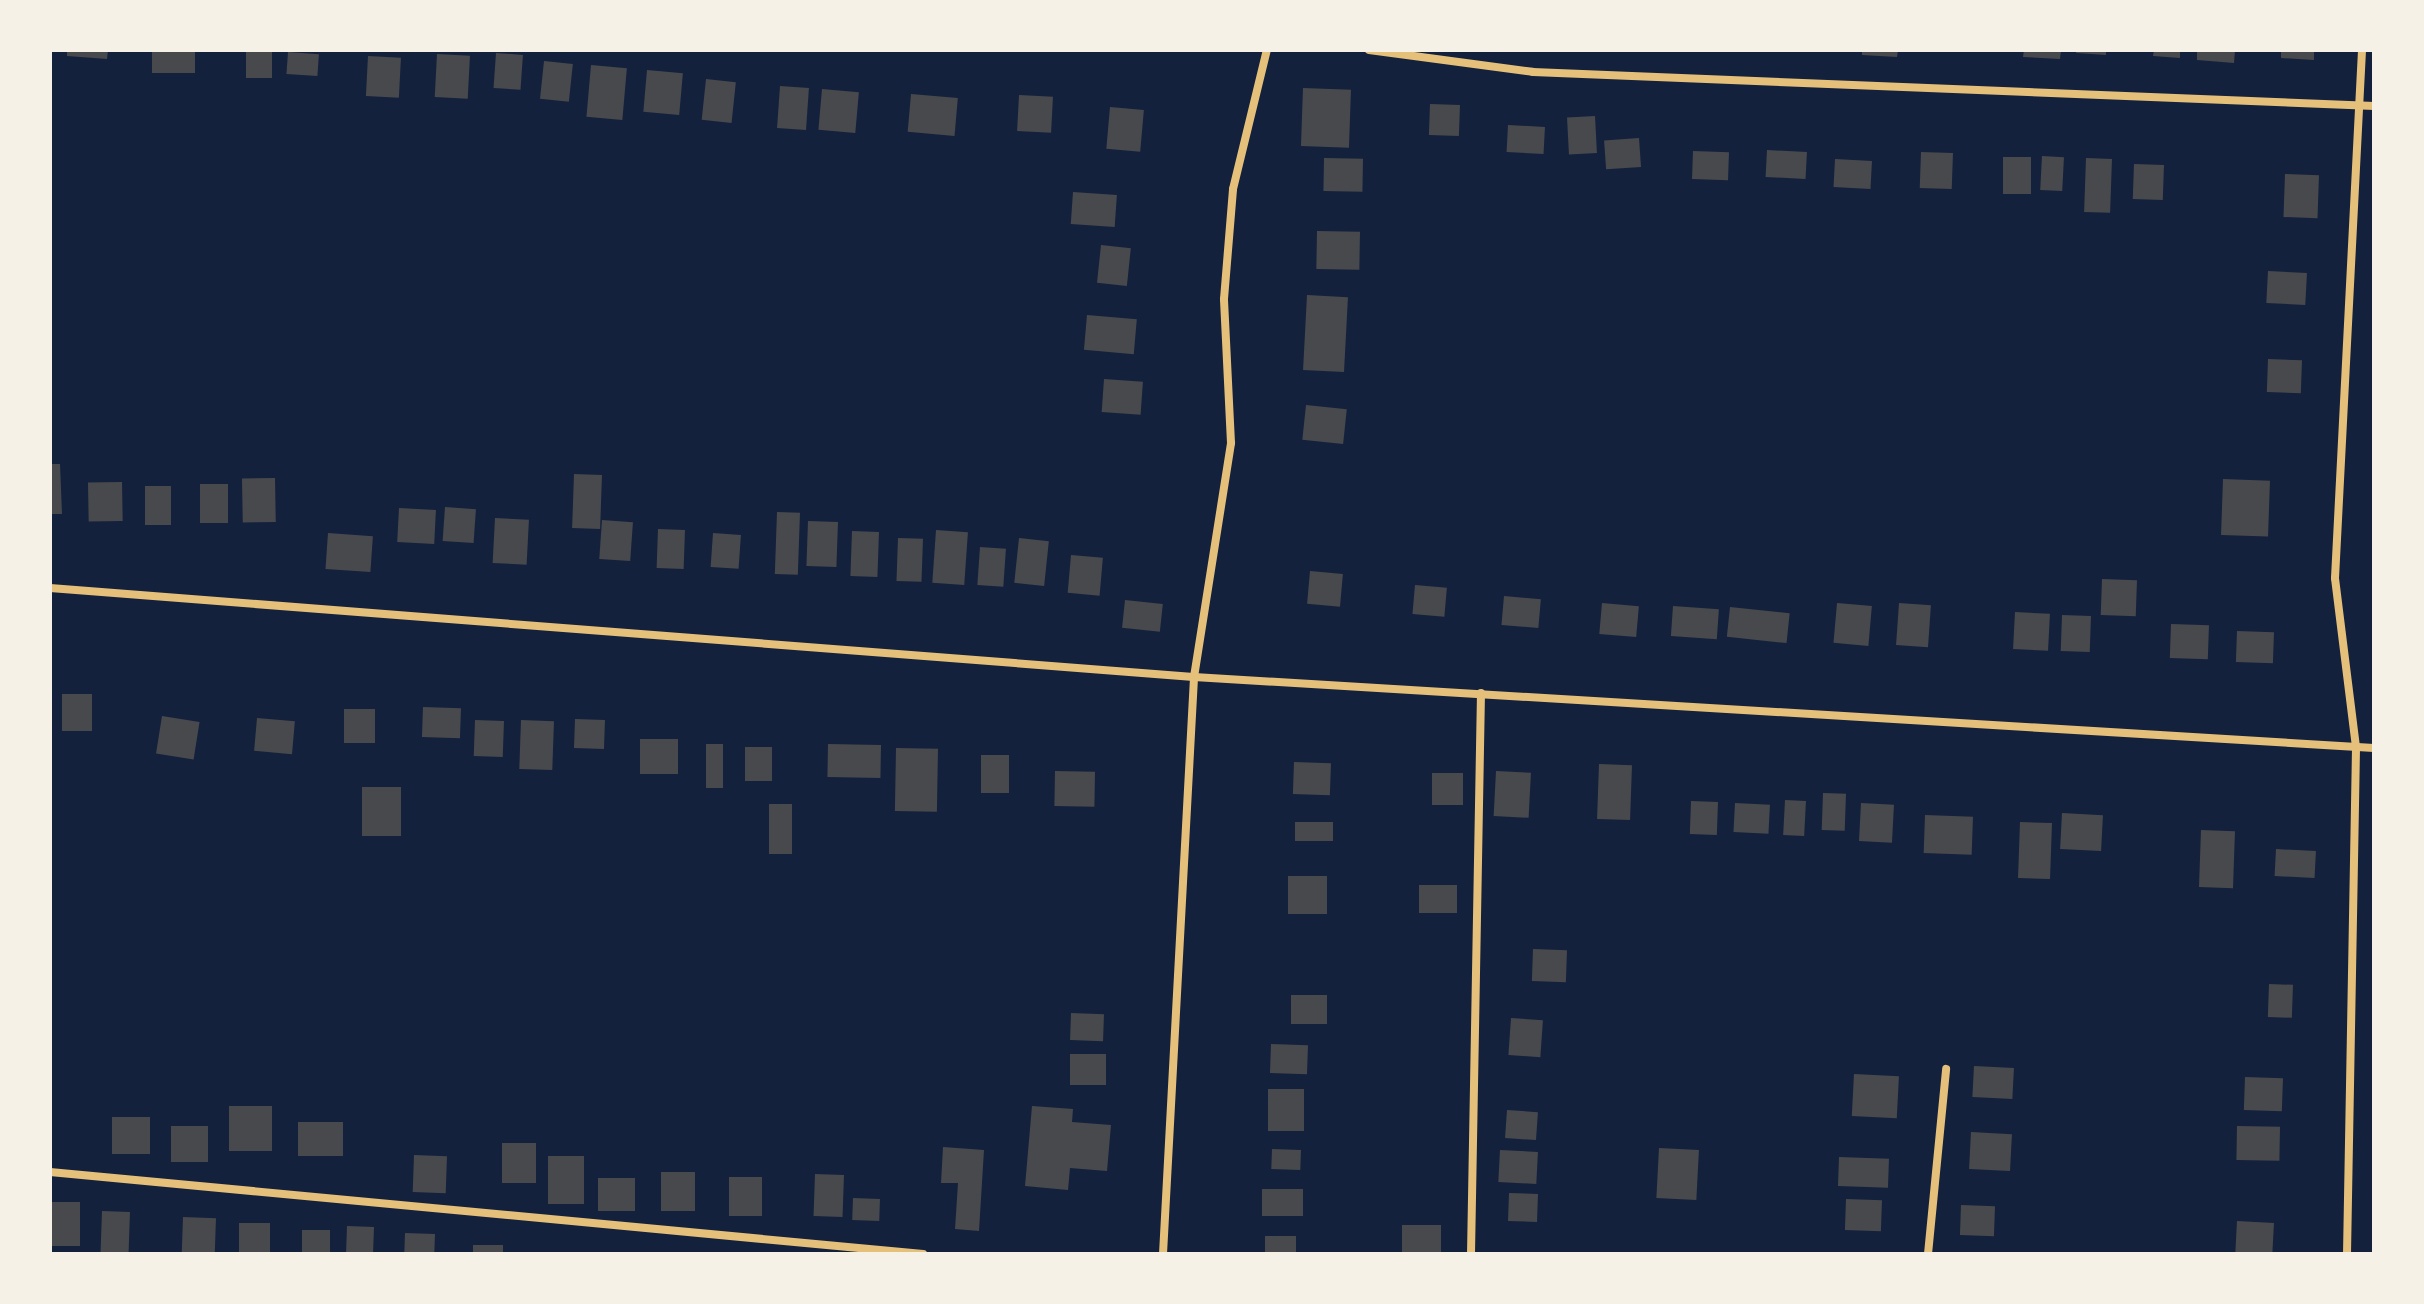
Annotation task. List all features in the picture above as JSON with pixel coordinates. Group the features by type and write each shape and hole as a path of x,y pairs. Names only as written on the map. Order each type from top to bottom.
{"street":[{"path":"1163,1254 1194,677 1231,443 1224,299 1233,189 1267,50"},
{"path":"1369,50 1533,72 2374,106"},
{"path":"2347,1254 2356,747 2335,578 2362,50"},
{"path":"50,588 1194,677 2374,748"},
{"path":"1471,1254 1481,693"},
{"path":"1928,1254 1946,1069"},
{"path":"50,1172 923,1254"}],"building":[{"path":"67,50 108,50 107,59 67,56"},
{"path":"152,50 195,50 195,73 152,73"},
{"path":"246,50 272,50 272,78 246,78"},
{"path":"1862,50 1898,50 1897,57 1862,55"},
{"path":"2024,50 2061,50 2060,59 2023,57"},
{"path":"2077,50 2106,50 2106,55 2076,53"},
{"path":"2154,50 2180,50 2180,58 2153,56"},
{"path":"2197,50 2235,50 2234,63 2197,60"},
{"path":"2281,50 2314,50 2314,60 2281,58"},
{"path":"288,52 319,54 317,76 286,74"},
{"path":"496,53 523,55 520,90 494,88"},
{"path":"437,54 470,56 468,99 435,97"},
{"path":"368,56 401,58 399,98 366,96"},
{"path":"544,61 573,64 569,102 540,99"},
{"path":"591,65 627,68 622,120 586,117"},
{"path":"647,70 683,73 679,115 643,112"},
{"path":"706,79 736,82 732,123 702,120"},
{"path":"780,86 809,88 806,130 777,128"},
{"path":"1303,88 1351,90 1349,148 1301,146"},
{"path":"822,89 859,92 855,133 818,130"},
{"path":"911,94 958,98 955,136 908,132"},
{"path":"1019,95 1053,97 1051,133 1017,131"},
{"path":"1430,104 1460,105 1459,136 1429,135"},
{"path":"1110,107 1144,110 1140,152 1106,149"},
{"path":"1595,116 1597,153 1569,154 1567,117"},
{"path":"1508,125 1545,127 1544,154 1507,152"},
{"path":"1639,138 1641,167 1606,169 1604,140"},
{"path":"1767,150 1807,152 1806,179 1766,177"},
{"path":"1693,151 1729,152 1728,180 1692,179"},
{"path":"1921,152 1953,153 1952,189 1920,188"},
{"path":"2042,156 2064,157 2062,191 2040,190"},
{"path":"2003,157 2031,157 2031,194 2003,194"},
{"path":"1324,158 1363,159 1362,192 1323,191"},
{"path":"2086,158 2112,159 2110,213 2084,212"},
{"path":"1835,159 1872,161 1870,189 1834,187"},
{"path":"2134,164 2164,165 2163,200 2133,199"},
{"path":"2285,174 2319,175 2317,218 2283,217"},
{"path":"1073,192 1117,195 1115,227 1071,224"},
{"path":"1317,231 1360,232 1359,270 1316,269"},
{"path":"1101,245 1131,248 1127,286 1097,283"},
{"path":"2268,271 2307,273 2305,305 2266,303"},
{"path":"1307,295 1348,297 1344,372 1303,370"},
{"path":"1087,315 1137,319 1134,354 1084,350"},
{"path":"2268,359 2302,360 2301,393 2267,392"},
{"path":"1104,379 1143,382 1141,415 1102,412"},
{"path":"1306,405 1347,409 1343,444 1302,440"},
{"path":"50,464 60,464 62,514 50,514"},
{"path":"574,474 602,475 600,529 572,528"},
{"path":"275,478 276,522 243,523 242,479"},
{"path":"2223,479 2270,481 2268,537 2221,535"},
{"path":"122,482 123,521 89,522 88,483"},
{"path":"200,484 228,484 228,523 200,523"},
{"path":"145,486 171,486 171,525 145,525"},
{"path":"445,507 476,509 474,543 443,541"},
{"path":"399,508 436,510 434,544 397,542"},
{"path":"777,512 800,513 798,575 775,574"},
{"path":"495,518 529,520 527,565 493,563"},
{"path":"602,520 633,522 630,561 599,559"},
{"path":"808,521 838,522 836,567 806,566"},
{"path":"658,529 685,530 684,569 657,568"},
{"path":"936,530 968,532 964,585 932,583"},
{"path":"852,531 879,532 877,577 850,576"},
{"path":"328,533 373,536 370,572 325,569"},
{"path":"713,533 741,535 739,569 711,567"},
{"path":"898,538 923,539 921,582 896,581"},
{"path":"1019,538 1049,541 1044,586 1014,583"},
{"path":"980,547 1006,549 1003,587 977,585"},
{"path":"1071,555 1103,558 1100,596 1068,593"},
{"path":"1310,571 1343,574 1340,607 1307,604"},
{"path":"2102,579 2137,580 2136,616 2101,615"},
{"path":"1415,585 1447,588 1444,617 1412,614"},
{"path":"1504,596 1541,599 1538,628 1501,625"},
{"path":"1125,600 1163,604 1160,632 1122,628"},
{"path":"1602,603 1639,606 1636,637 1599,634"},
{"path":"1837,603 1872,606 1868,646 1834,643"},
{"path":"1899,603 1931,605 1928,647 1896,645"},
{"path":"1673,606 1719,609 1717,639 1671,636"},
{"path":"1730,607 1790,613 1787,643 1727,637"},
{"path":"2015,612 2050,614 2048,651 2013,649"},
{"path":"2062,615 2091,616 2090,652 2061,651"},
{"path":"2171,624 2209,625 2208,659 2170,658"},
{"path":"2237,631 2274,632 2273,663 2236,662"},
{"path":"62,694 92,694 92,731 62,731"},
{"path":"423,707 461,708 460,738 422,737"},
{"path":"344,709 375,709 375,743 344,743"},
{"path":"162,716 200,722 194,759 156,754"},
{"path":"257,718 295,721 292,754 254,751"},
{"path":"575,719 605,720 604,749 574,748"},
{"path":"475,720 504,721 503,757 474,756"},
{"path":"521,720 554,721 552,770 519,769"},
{"path":"640,739 678,739 678,774 640,774"},
{"path":"706,744 723,744 723,788 706,788"},
{"path":"828,744 881,745 880,778 827,777"},
{"path":"745,747 772,747 772,781 745,781"},
{"path":"896,748 938,749 937,812 895,811"},
{"path":"981,755 1009,755 1009,793 981,793"},
{"path":"1294,762 1331,763 1330,795 1293,794"},
{"path":"1599,764 1632,765 1630,820 1597,819"},
{"path":"1055,771 1095,772 1094,807 1054,806"},
{"path":"1496,771 1531,773 1529,818 1494,816"},
{"path":"1432,773 1463,773 1463,805 1432,805"},
{"path":"362,787 401,787 401,836 362,836"},
{"path":"1823,793 1846,794 1845,831 1822,830"},
{"path":"1785,800 1806,801 1804,836 1783,835"},
{"path":"1691,801 1718,802 1717,835 1690,834"},
{"path":"1735,803 1770,805 1768,834 1733,832"},
{"path":"1861,803 1894,805 1892,843 1859,841"},
{"path":"769,804 792,804 792,854 769,854"},
{"path":"2062,813 2103,815 2101,851 2060,849"},
{"path":"1925,815 1973,817 1972,855 1924,853"},
{"path":"1295,822 1333,822 1333,841 1295,841"},
{"path":"2020,822 2052,823 2050,879 2018,878"},
{"path":"2201,830 2235,831 2233,888 2199,887"},
{"path":"2276,849 2316,851 2315,878 2275,876"},
{"path":"1288,876 1327,876 1327,914 1288,914"},
{"path":"1419,885 1457,885 1457,913 1419,913"},
{"path":"1533,949 1567,950 1566,982 1532,981"},
{"path":"2269,984 2293,985 2292,1018 2268,1017"},
{"path":"1291,995 1327,995 1327,1024 1291,1024"},
{"path":"1071,1013 1104,1014 1103,1041 1070,1040"},
{"path":"1511,1018 1543,1020 1540,1057 1508,1055"},
{"path":"1271,1044 1308,1045 1307,1074 1270,1073"},
{"path":"1070,1054 1106,1054 1106,1085 1070,1085"},
{"path":"1974,1066 2014,1068 2012,1099 1972,1097"},
{"path":"1854,1074 1899,1076 1897,1118 1852,1116"},
{"path":"2245,1077 2283,1078 2282,1111 2244,1110"},
{"path":"1268,1089 1304,1089 1304,1131 1268,1131"},
{"path":"229,1106 272,1106 272,1151 229,1151"},
{"path":"1032,1106 1073,1109 1072,1122 1111,1125 1107,1171 1070,1168 1068,1190 1025,1186"},
{"path":"1507,1110 1538,1112 1536,1140 1505,1138"},
{"path":"112,1117 150,1117 150,1154 112,1154"},
{"path":"298,1122 343,1122 343,1156 298,1156"},
{"path":"171,1126 208,1126 208,1162 171,1162"},
{"path":"2237,1126 2280,1127 2279,1161 2236,1160"},
{"path":"1971,1132 2012,1134 2010,1171 1969,1169"},
{"path":"502,1143 536,1143 536,1183 502,1183"},
{"path":"943,1147 984,1150 979,1231 955,1229 958,1183 941,1183"},
{"path":"1659,1148 1699,1150 1696,1200 1656,1198"},
{"path":"1272,1149 1301,1150 1300,1170 1271,1169"},
{"path":"1500,1150 1538,1152 1536,1184 1498,1182"},
{"path":"414,1155 447,1156 446,1193 413,1192"},
{"path":"548,1156 584,1156 584,1204 548,1204"},
{"path":"1839,1157 1889,1159 1888,1188 1838,1186"},
{"path":"661,1172 695,1172 695,1211 661,1211"},
{"path":"815,1174 844,1175 843,1217 814,1216"},
{"path":"729,1177 762,1177 762,1216 729,1216"},
{"path":"598,1178 635,1178 635,1211 598,1211"},
{"path":"1262,1189 1303,1189 1303,1216 1262,1216"},
{"path":"1509,1193 1538,1194 1537,1222 1508,1221"},
{"path":"853,1198 880,1199 879,1221 852,1220"},
{"path":"1846,1199 1882,1200 1881,1231 1845,1230"},
{"path":"50,1202 80,1202 80,1246 50,1246"},
{"path":"1961,1205 1995,1206 1994,1236 1960,1235"},
{"path":"102,1211 130,1212 129,1254 100,1254"},
{"path":"183,1217 216,1218 215,1254 182,1254"},
{"path":"2237,1221 2274,1223 2272,1254 2235,1254"},
{"path":"239,1223 270,1223 270,1254 239,1254"},
{"path":"1402,1225 1441,1225 1441,1254 1402,1254"},
{"path":"347,1226 374,1227 373,1254 346,1254"},
{"path":"302,1230 330,1230 330,1254 302,1254"},
{"path":"405,1233 435,1234 434,1254 404,1254"},
{"path":"1265,1236 1296,1236 1296,1254 1265,1254"},
{"path":"473,1245 503,1245 503,1254 473,1254"}]}
